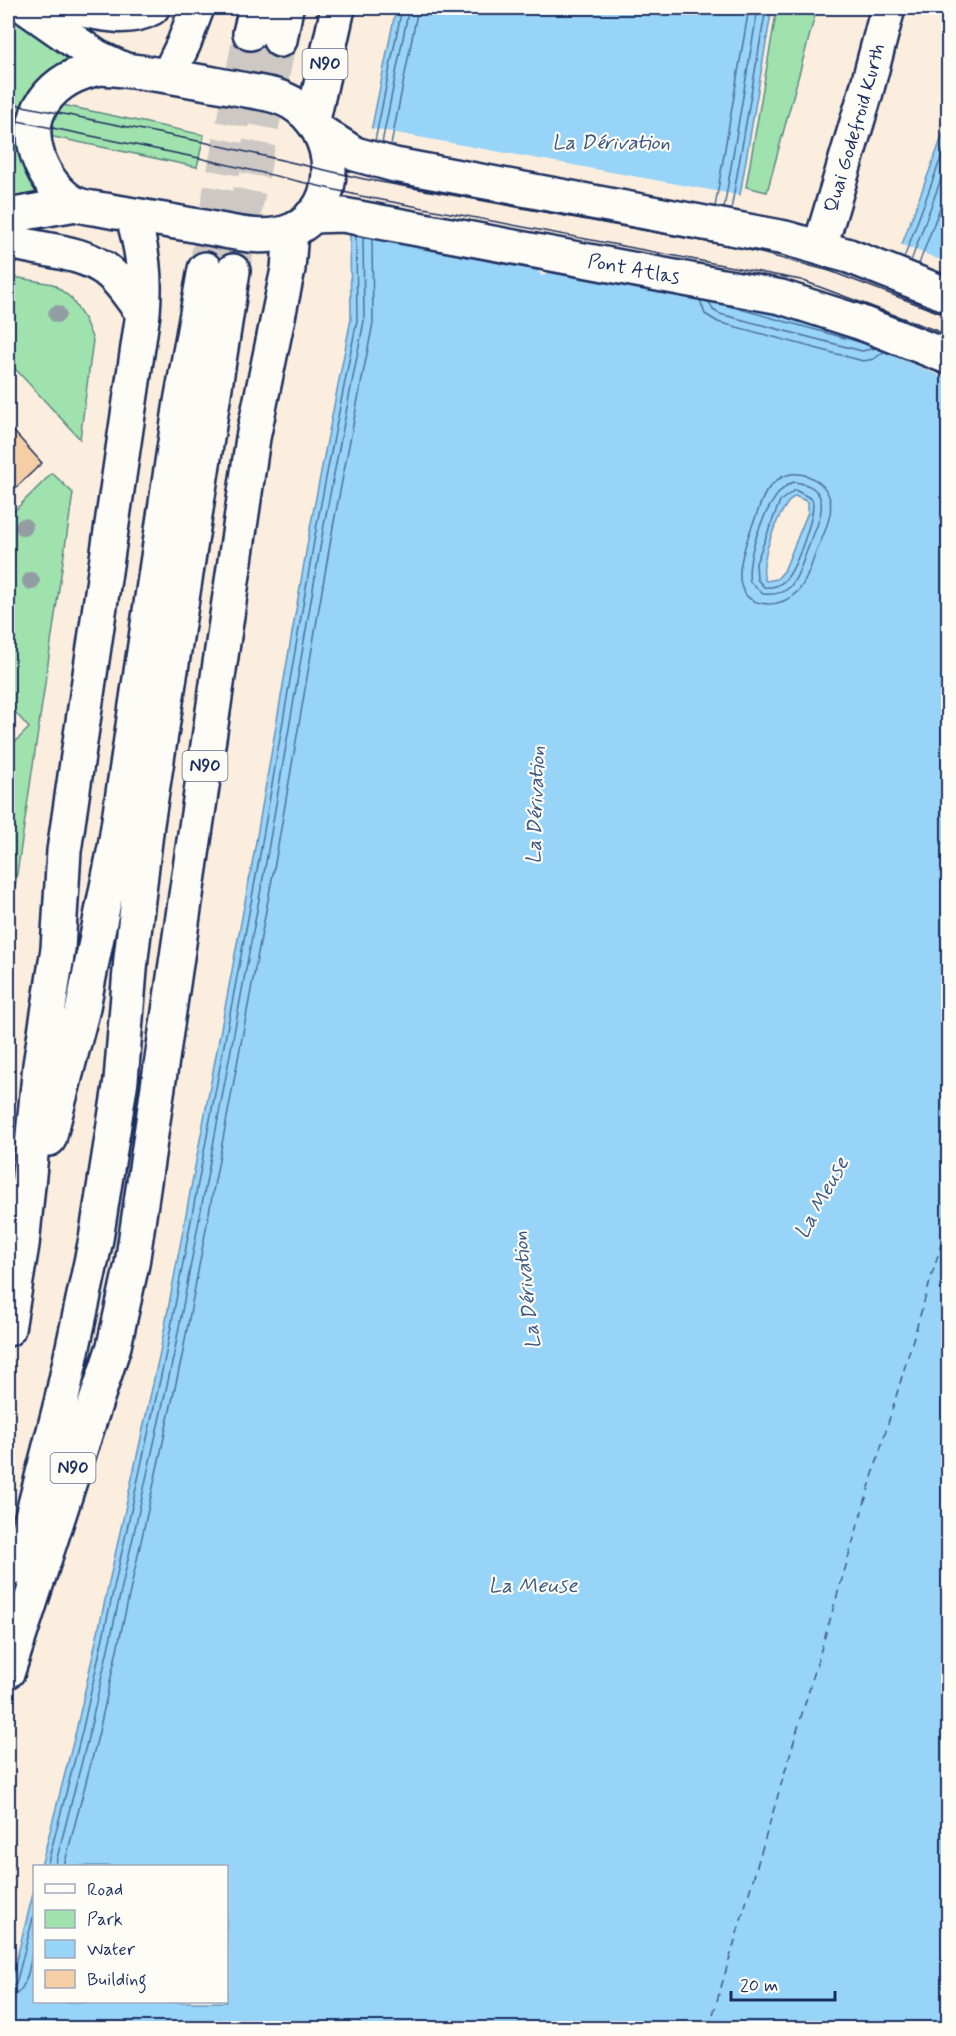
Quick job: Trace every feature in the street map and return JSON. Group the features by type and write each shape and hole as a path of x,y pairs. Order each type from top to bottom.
{"main road":[{"path":"27,8 97,57 125,70"},
{"path":"73,8 110,16 129,15 152,8"},
{"path":"168,76 188,35 197,8"},
{"name":"N90","path":"262,27 286,8"},
{"name":"N90","path":"317,126 338,8"},
{"name":"Quai Godefroid Kurth","path":"820,247 866,93 888,8"},
{"path":"76,204 48,179 39,162 34,133 39,109 64,81 80,72 101,68 125,70 277,96 292,103 317,126 355,154 395,165 749,230 820,247 948,295"},
{"path":"315,221 327,189 328,151 317,126"},
{"path":"8,216 76,204"},
{"name":"Pont Atlas","path":"76,204 252,235 268,235 315,221 739,287 801,302 860,322 948,357"},
{"name":"N90","path":"8,1329 22,1245 40,1065 58,949 64,851 143,313 146,277 142,246 132,215"},
{"name":"N90","path":"8,1671 114,1346 130,1274 253,438 288,269 315,221"},
{"path":"8,241 34,249 74,256 101,266 122,285 143,313"},
{"name":"N90","path":"8,1627 15,1585 76,1336 98,1228 121,1080 130,958 219,270 181,402 102,918 82,1012 22,1245"}],"green space":[{"path":"8,8 27,8 97,57 44,101 204,135 197,167 35,133 61,194 8,216"},
{"path":"777,8 817,8 767,192 746,187"},
{"path":"8,276 53,284 71,298 85,320 93,340 80,439 8,361"},
{"path":"52,473 73,493 8,935 8,749 29,728 8,704 8,517"}],"water":[{"name":"La Meuse","path":"396,8 772,8 722,300 867,338 948,121 948,2028 8,2028 8,1993 33,1894 33,2003 228,2003 228,1865 41,1865 76,1731 160,1352 253,859 311,523 351,319 350,235","holes":["795,496 808,502 808,512 784,571 777,579 766,581 764,563 771,536 789,501"]}],"pier":[{"path":"369,128 743,196 725,298 737,301 736,306 550,272 542,276 537,270 347,233"},
{"path":"900,244 948,263 948,379 853,339 856,332 865,335"}],"building":[{"path":"8,425 42,463 8,495"}],"ferry route":[{"path":"709,2028 948,1221"}],"tunnel":[{"path":"205,269 250,33"},
{"path":"233,271 280,40"}],"tram line":[{"path":"8,103 203,142 364,179 745,249 830,271 948,316"},
{"path":"8,119 199,158 361,196 801,280 948,335"}],"water label":[{"name":"La Dérivation","path":"611,143"},
{"name":"La Dérivation","path":"536,805"},
{"name":"La Dérivation","path":"527,1290"}]}
